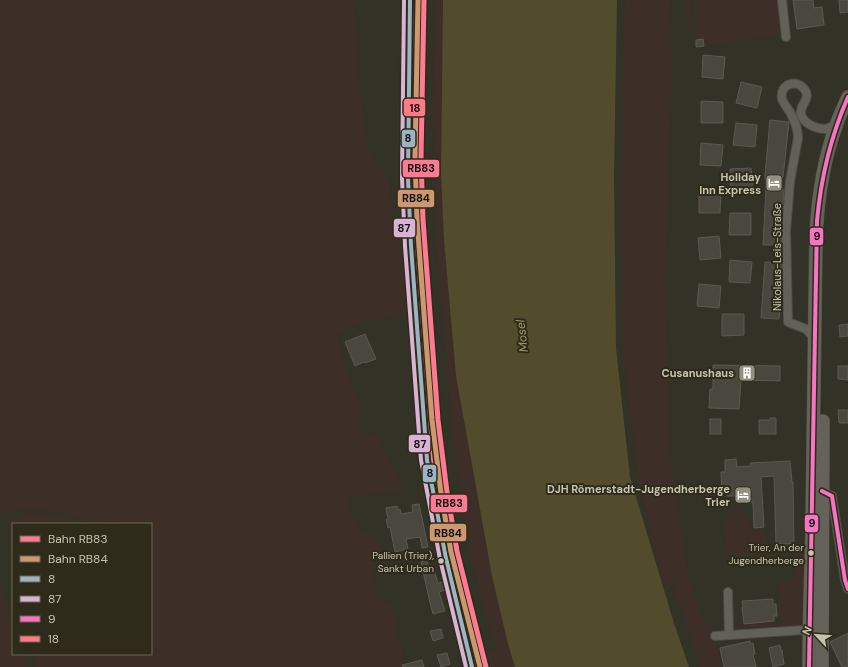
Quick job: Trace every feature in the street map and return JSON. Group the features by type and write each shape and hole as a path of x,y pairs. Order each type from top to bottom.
{"main road":[{"path":"410,0 408,120 410,239 427,460 429,477 446,558 472,667"},
{"path":"822,665 822,600 815,339 817,218 820,187 829,148 836,125 848,97"},
{"path":"810,667 809,631 818,491 823,364 823,243 827,195 835,154 848,116"},
{"path":"809,631 818,613 822,600"},
{"path":"809,631 818,644 822,665"}],"street":[{"path":"782,0 786,36"},
{"name":"Nikolaus-Leis-Straße","path":"815,339 806,329 788,322 786,231 790,181 798,132 793,118 783,100 783,89 794,83 805,89 807,93 806,100 801,112 802,116 809,124 814,127 826,129 836,125"},
{"path":"818,491 832,496 845,580 848,590"},
{"path":"728,592 729,635"},
{"path":"714,636 803,630 809,631"}],"shaded area":[{"path":"0,0 353,0 357,37 357,71 369,153 390,181 392,215 401,233 409,322 389,318 366,322 346,328 337,335 347,372 364,408 358,413 363,434 378,437 404,491 346,498 351,516 363,531 380,544 380,553 374,571 374,585 378,597 392,607 397,625 399,642 402,649 403,667 35,667 32,655 152,655 152,523 112,523 117,520 109,523 84,523 71,514 35,509 2,512 0,518"},
{"path":"435,0 443,0 441,173 444,240 456,376 492,576 515,667 491,667 488,655 502,648 496,647 493,643 472,562 462,511 449,396 437,253 433,117"},
{"path":"625,0 670,0 672,73 665,277 668,416 672,468 688,573 703,621 712,624 722,667 699,667 682,608 675,603 673,588 675,580 666,592 639,482 623,349 622,126"},
{"path":"685,0 690,0 691,37"},
{"path":"696,0 778,0 782,34 704,46 703,40 696,40"},
{"path":"734,509 740,509 745,512 751,531 765,530 767,554 728,562 724,523 728,514"},
{"path":"34,513 72,519 78,523 12,523 12,559 8,521"},
{"path":"798,546 804,546 803,615 801,621 797,625 781,628 778,584 793,581"},
{"path":"0,581 12,621 12,655 22,655 26,667 0,667"},
{"path":"776,621 777,626 734,629 732,624"}],"water":[{"name":"Mosel","path":"443,0 617,0 614,176 616,348 630,477 674,623 689,667 515,667 492,576 456,376 444,240 441,173"}],"building":[{"path":"793,0 813,0 814,8 822,7 824,25 797,29"},
{"path":"839,0 848,0 848,12 840,13"},
{"path":"703,39 704,46 696,47 696,40"},
{"path":"703,55 725,57 723,79 702,77"},
{"path":"741,82 762,87 757,108 736,103"},
{"path":"701,101 723,102 723,123 701,123"},
{"name":"Holiday Inn Express","path":"770,120 789,122 782,177 782,190 784,190 781,245 763,245 766,189 765,175"},
{"path":"736,123 757,125 755,147 733,145"},
{"path":"701,143 723,145 721,166 700,165"},
{"path":"751,168 753,189 731,191 730,169"},
{"path":"699,192 721,192 720,213 699,213"},
{"path":"730,213 751,213 751,235 729,235"},
{"path":"719,236 721,258 700,260 698,238"},
{"path":"730,260 752,262 750,283 729,282"},
{"path":"765,262 781,263 782,287 779,319 761,318"},
{"path":"699,284 721,286 719,308 697,306"},
{"path":"722,314 744,314 744,335 722,336"},
{"path":"848,324 848,336 840,337 839,325"},
{"path":"365,334 376,359 355,366 345,342"},
{"path":"713,365 780,366 780,381 741,380 739,409 709,408 710,389 713,389"},
{"path":"838,366 848,366 848,380 838,379"},
{"path":"838,410 848,410 848,423 839,423"},
{"path":"770,418 776,418 776,434 759,434 759,420 770,420"},
{"path":"710,419 721,419 721,434 710,434"},
{"path":"736,459 737,467 751,466 750,463 790,461 793,482 794,544 776,544 774,476 761,477 764,527 754,528 753,503 739,496 727,496 727,493 722,494 721,472 725,472 725,460"},
{"path":"419,504 428,547 422,548 420,537 406,539 408,549 395,552 390,527 388,528 386,520 388,519 386,508 397,506 398,510 400,509 401,514 413,512 412,505"},
{"path":"427,560 429,568 433,567 438,583 443,582 445,590 439,592 445,611 433,614 421,562"},
{"path":"773,599 773,604 776,604 777,616 774,616 774,621 744,624 742,601"},
{"path":"441,629 443,638 433,641 430,631"},
{"path":"848,633 848,667 842,667 830,642"},
{"path":"750,641 751,644 753,643 755,654 753,654 756,667 724,667 720,648"},
{"path":"780,645 784,664 773,667 769,648"},
{"path":"447,653 450,664 441,667 437,655"},
{"path":"422,660 424,667 403,667 402,665"}],"rail line":[{"name":"RB84","path":"418,0 415,158 417,220 432,420 441,493 451,552 480,667"},
{"name":"RB83","path":"424,0 421,158 423,220 438,420 447,492 457,551 486,667"}],"transit line":[{"name":"87","path":"404,0 402,178 405,246 421,460 440,559 466,667"},
{"name":"8","path":"410,0 408,178 411,246 427,460 446,558 472,667"},
{"name":"18","path":"416,0 414,178 417,246 433,459 452,557 478,666"},
{"name":"9","path":"809,667 817,221 827,158 836,127 848,97"},
{"name":"9","path":"822,491 832,496 845,580 848,589"}],"place":[{"name":"Holiday Inn Express","path":"774,183"},
{"name":"Cusanushaus","path":"747,373"},
{"name":"DJH Römerstadt-Jugendherberge Trier","path":"743,495"},
{"name":"Trier, An der Jugendherberge","path":"811,553"},
{"name":"Pallien (Trier), Sankt Urban","path":"441,561"}]}
